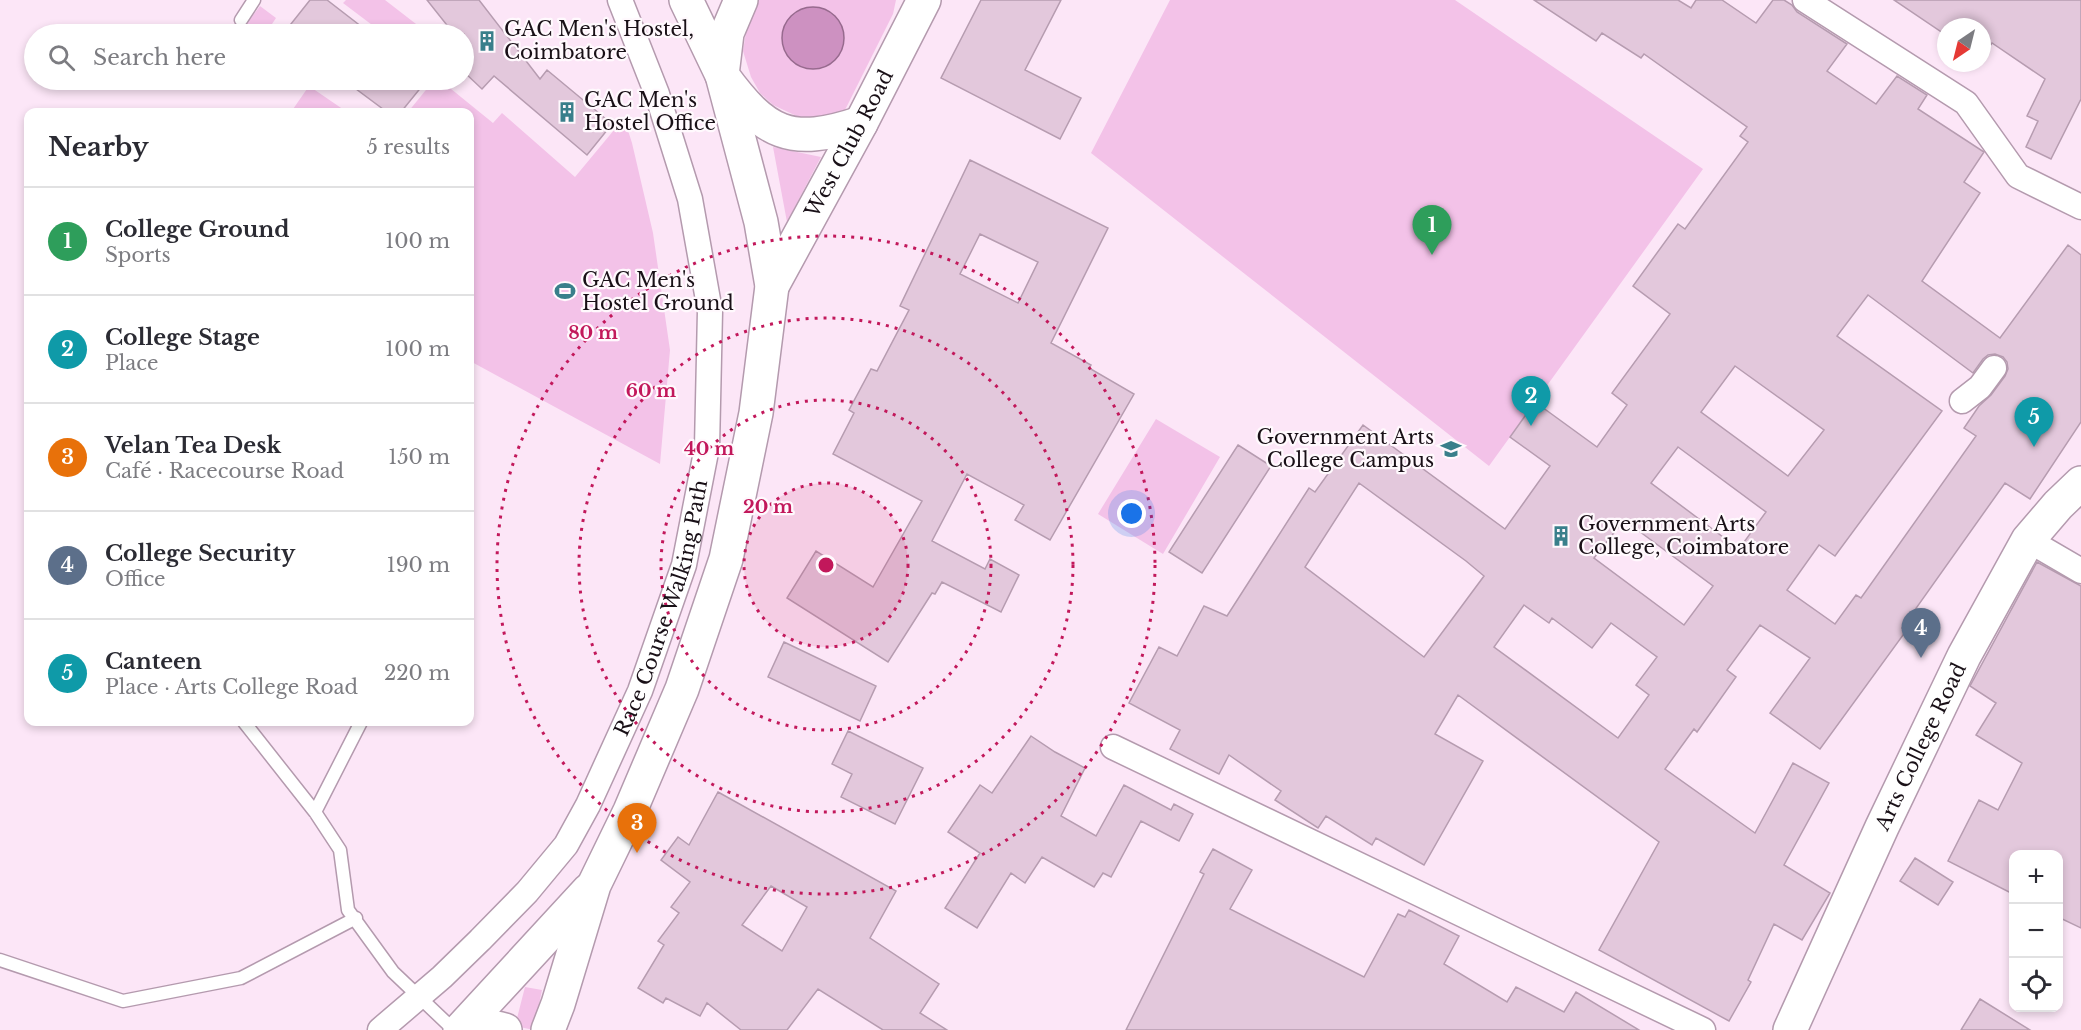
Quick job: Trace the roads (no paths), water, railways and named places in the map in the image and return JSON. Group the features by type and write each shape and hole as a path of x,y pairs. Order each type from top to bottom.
{"street":[{"name":"Race Course Walking Path","path":"380,1030 442,977 527,892 566,845 588,805 640,691 686,554 707,447 710,310 690,199 657,94 620,0"},
{"path":"686,0 722,75 738,97 760,119 785,133 804,136 838,131 861,123"},
{"path":"548,1030 594,885 630,811 682,689 726,559 756,413 772,286 761,222 722,75 727,33 741,0"},
{"name":"West Club Road","path":"772,286 861,123 924,0"},
{"path":"1805,0 1966,103 2018,176 2081,207"},
{"path":"1962,400 1980,387 1994,368"},
{"name":"Arts College Road","path":"1790,1030 1882,827 1964,656 2028,540 2058,505 2081,483"},
{"path":"2028,540 2081,571"},
{"path":"1113,747 1703,1030"},
{"path":"460,1030 594,885"},
{"path":"465,1030 475,1026 505,1030"}],"lane":[{"path":"241,21 254,0"},
{"path":"247,726 315,812 340,850 348,910 393,972 454,1030"},
{"path":"315,812 359,726"},
{"path":"0,960 123,1001 241,978 356,918"}],"place":[{"name":"GAC Men's Hostel, Coimbatore","path":"487,41"},
{"name":"GAC Men's Hostel Office","path":"567,112"},
{"name":"College Ground","path":"1432,255"},
{"name":"GAC Men's Hostel Ground","path":"565,291"},
{"name":"College Stage","path":"1531,426"},
{"name":"Canteen","path":"2034,447"},
{"name":"Government Arts College Campus","path":"1451,449"},
{"name":"Government Arts College, Coimbatore","path":"1561,536"},
{"name":"College Security","path":"1921,658"},
{"name":"Velan Tea Desk","path":"637,853"}]}
